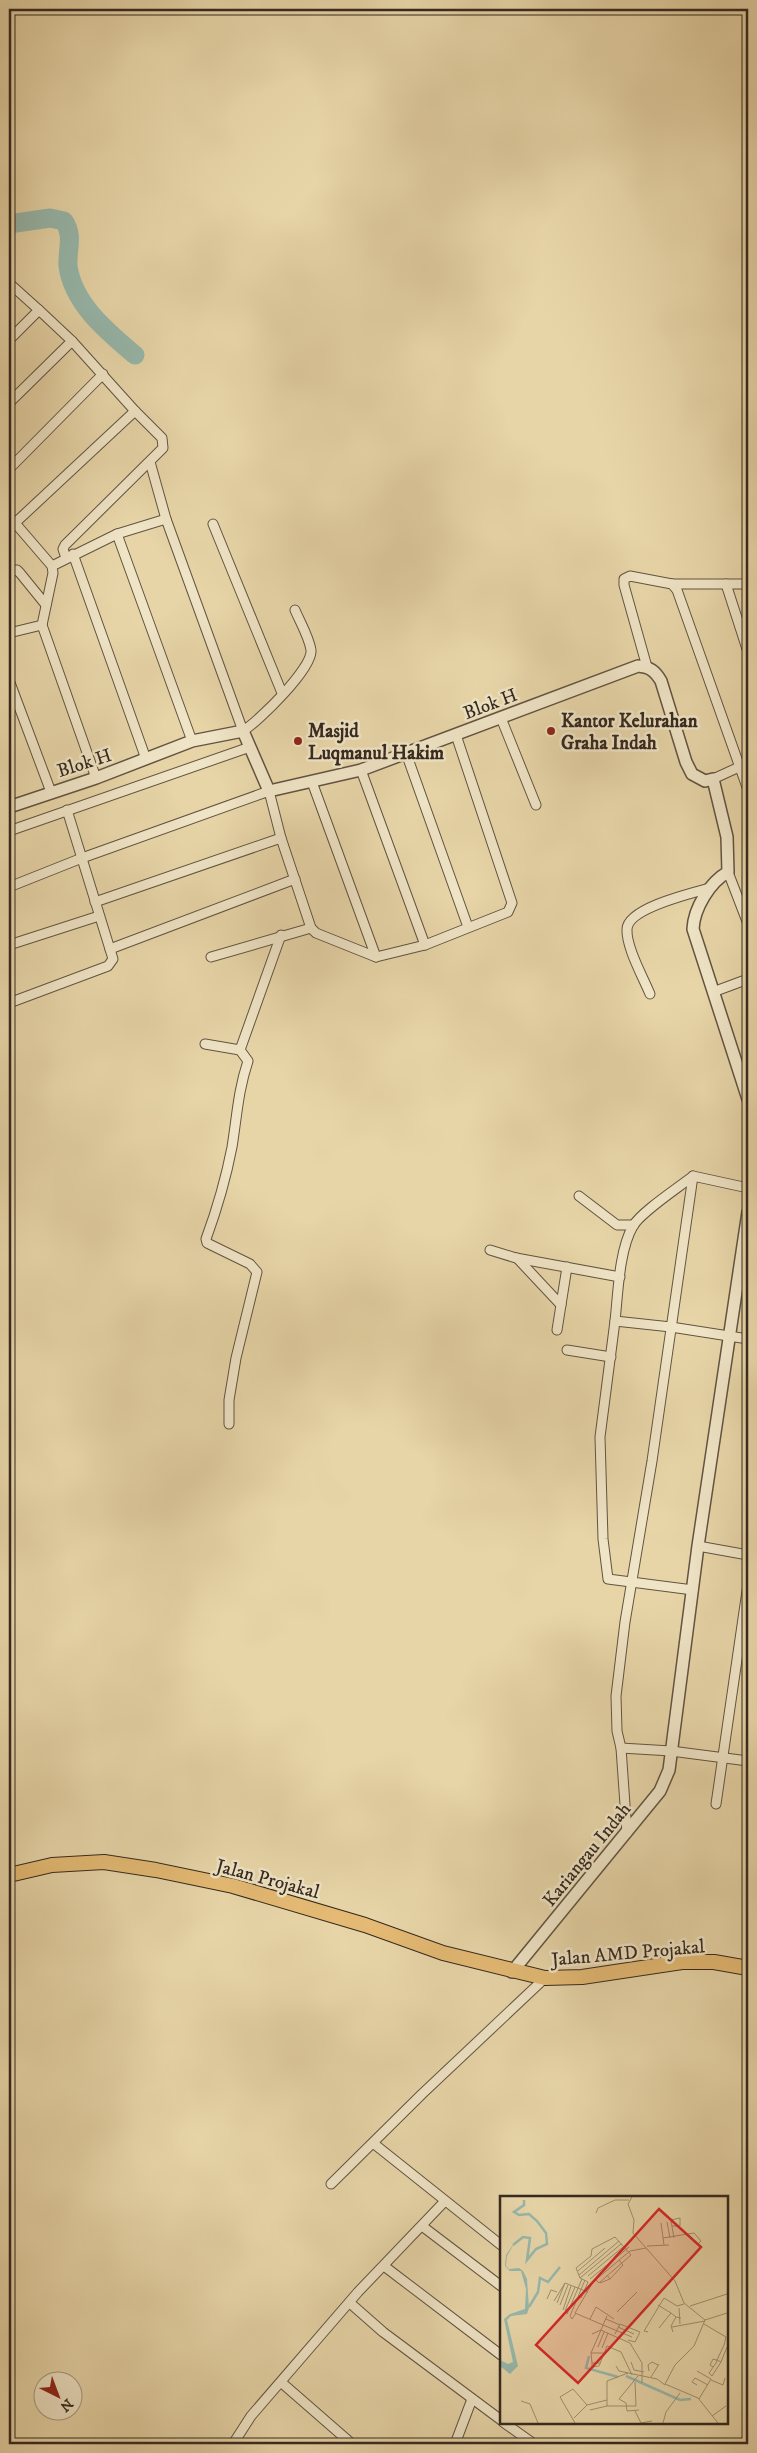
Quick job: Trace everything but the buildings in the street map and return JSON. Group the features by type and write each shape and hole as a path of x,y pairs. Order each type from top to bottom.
{"main road":[{"name":"Jalan Projakal","path":"9,1875 52,1865 104,1862 156,1870 233,1886 365,1925 443,1953 512,1972"},
{"name":"Jalan AMD Projakal","path":"512,1972 545,1978 592,1976 682,1962 714,1962 748,1968"}],"street":[{"path":"9,283 72,341 164,442 163,448 150,462 63,549 69,556 146,759"},
{"path":"9,340 39,310"},
{"path":"9,403 72,341"},
{"path":"9,469 103,374"},
{"path":"96,778 42,625 52,580 52,566 12,519 135,411"},
{"path":"150,462 166,519 243,731 269,791 281,838 311,928 325,938 376,957 425,945 508,912 512,903 456,735"},
{"path":"52,566 117,534 166,519"},
{"path":"213,524 282,693"},
{"path":"117,534 192,742"},
{"path":"9,571 17,570 46,605"},
{"path":"744,765 714,779 705,781 692,774 686,762 661,681 656,672 647,667 624,585 624,579 630,576 638,576 672,584 748,584"},
{"path":"672,584 677,590 744,765 748,790"},
{"path":"726,584 748,652"},
{"path":"243,731 257,722 304,671 311,650 295,610"},
{"path":"9,633 42,625"},
{"name":"Blok H","path":"269,791 360,770 638,666 647,667"},
{"path":"9,680 51,792"},
{"path":"501,718 536,805"},
{"name":"Blok H","path":"9,807 96,778 192,742 243,731"},
{"path":"9,831 250,747"},
{"path":"406,754 468,927"},
{"path":"360,770 425,945"},
{"path":"714,779 727,837 728,872 748,924"},
{"path":"312,782 376,957"},
{"path":"9,887 82,858 269,791"},
{"path":"9,1003 108,966 113,959 67,810"},
{"path":"95,902 281,838"},
{"path":"728,872 710,888 694,919 693,929 748,1099"},
{"path":"110,949 295,879"},
{"path":"650,994 628,940 627,927 634,916 663,902 710,888"},
{"path":"9,945 99,916"},
{"path":"211,957 281,935 311,928"},
{"path":"240,1050 281,935"},
{"path":"713,992 748,979"},
{"path":"205,1044 240,1050 248,1060 239,1088 232,1146 220,1196 206,1239 207,1243 250,1264 257,1272 236,1358 229,1400 229,1424"},
{"path":"693,1176 748,1188"},
{"path":"692,1590 608,1579 603,1539 600,1436 620,1278 627,1245 634,1225 693,1176"},
{"path":"627,1833 621,1748 617,1731 616,1696 625,1622 633,1582 693,1176"},
{"path":"579,1196 617,1225 634,1225"},
{"name":"Kariangau Indah","path":"512,1972 660,1791 669,1770 698,1546 748,1212"},
{"path":"490,1250 516,1258 620,1278"},
{"path":"516,1258 561,1305"},
{"path":"557,1330 567,1267"},
{"path":"615,1322 671,1327 748,1339"},
{"path":"567,1350 611,1357"},
{"path":"698,1546 748,1554"},
{"path":"716,1804 748,1584"},
{"path":"621,1748 671,1750 748,1761"},
{"path":"331,2184 545,1978"},
{"path":"373,2143 500,2244"},
{"path":"233,2444 251,2416 282,2383 350,2303 445,2201"},
{"path":"422,2226 500,2285"},
{"path":"384,2266 500,2354"},
{"path":"350,2303 384,2332 500,2420"},
{"path":"282,2383 352,2444"},
{"path":"456,2444 472,2400"},
{"path":"505,2423 534,2444"}],"waterway":[{"path":"9,224 50,218 64,221 69,232 68,266 71,280 77,293 84,305 103,327 135,355"}],"place":[{"name":"Kantor Kelurahan Graha Indah","path":"551,731"},
{"name":"Masjid Luqmanul Hakim","path":"298,741"}]}
